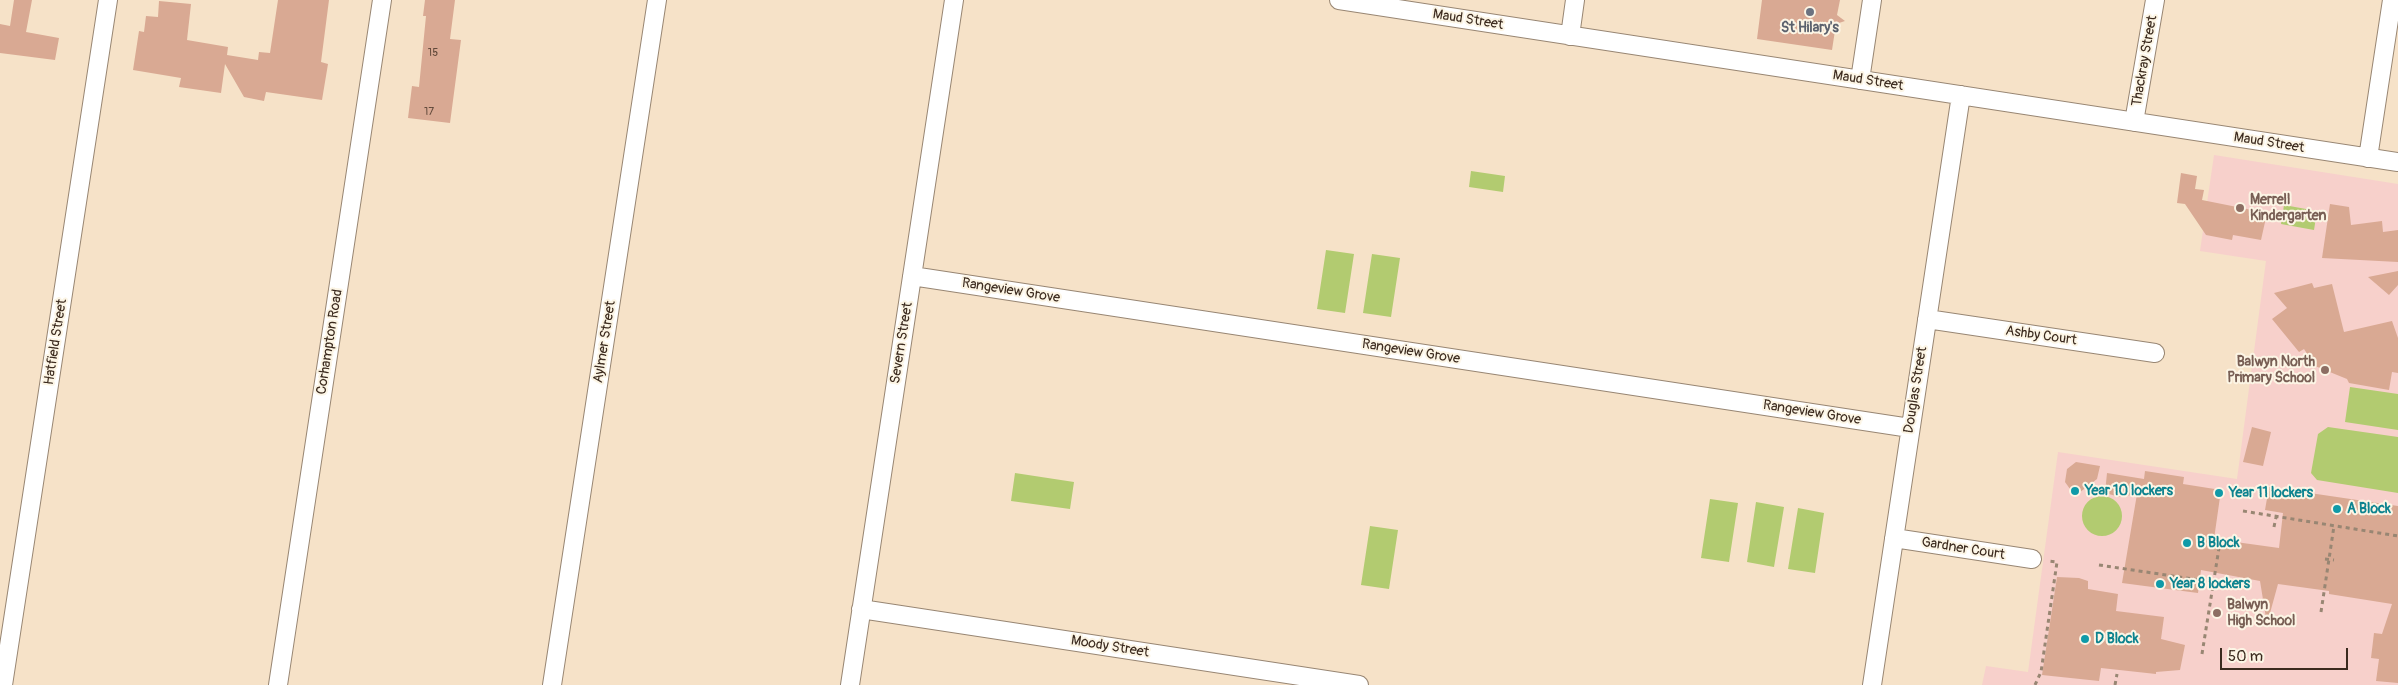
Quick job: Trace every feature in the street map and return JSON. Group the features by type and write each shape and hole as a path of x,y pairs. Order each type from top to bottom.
{"street":[{"name":"Hatfield Street","path":"3,685 108,0"},
{"name":"Corhampton Road","path":"278,685 382,0"},
{"name":"Aylmer Street","path":"552,685 657,0"},
{"name":"Severn Street","path":"850,685 954,0"},
{"name":"Maud Street","path":"1339,0 2398,162"},
{"path":"1570,36 1575,0"},
{"path":"1860,80 1872,0"},
{"name":"Thackray Street","path":"2134,122 2155,0"},
{"path":"2368,158 2392,0"},
{"name":"Douglas Street","path":"1872,685 1961,95"},
{"name":"Rangeview Grove","path":"912,276 1910,428"},
{"name":"Ashby Court","path":"1927,319 2155,353"},
{"name":"Gardner Court","path":"1894,538 2032,559"},
{"name":"Moody Street","path":"861,609 1359,685"}],"path":[{"path":"2243,511 2398,536"},
{"path":"2274,527 2276,517"},
{"path":"2321,612 2327,559 2334,526"},
{"path":"2202,654 2219,548"},
{"path":"2032,559 2057,562 2041,672 2035,685"},
{"path":"2327,559 2334,560"},
{"path":"2099,565 2213,582"},
{"path":"2115,685 2117,674"}],"shaded area":[{"path":"2214,155 2398,184 2398,685 1982,685 1986,666 2028,672 2058,452 2237,479 2266,261 2200,251"}],"green space":[{"path":"1471,171 1505,176 1503,192 1469,187"},
{"path":"2284,205 2317,211 2314,230 2281,224"},
{"path":"1326,250 1354,254 1345,313 1317,309"},
{"path":"1372,254 1400,258 1391,317 1363,313"},
{"path":"2350,387 2398,394 2398,430 2345,422"},
{"path":"2328,427 2398,437 2398,493 2317,480 2311,473 2318,434"},
{"path":"1015,473 1074,482 1070,509 1011,501"},
{"path":"2102,496 2116,502 2122,516 2116,530 2102,536 2088,530 2082,516 2088,502"},
{"path":"1710,499 1738,503 1729,562 1701,558"},
{"path":"1756,502 1784,507 1774,567 1747,562"},
{"path":"1798,508 1824,513 1815,573 1788,569"},
{"path":"1370,526 1398,530 1389,589 1361,585"}],"building":[{"path":"14,0 32,0 26,32 59,38 55,60 0,53 0,24 10,26"},
{"path":"278,0 329,0 321,62 328,64 322,100 266,92 264,101 244,97 225,64 221,93 179,87 181,78 133,70 139,31 144,32 146,16 158,17 159,1 191,4 187,40 228,47 227,55 258,60 259,52 270,53"},
{"path":"425,0 455,0 450,39 461,40 450,123 408,118 412,86 419,87 426,16 423,16"},
{"path":"1762,0 1840,0 1837,15 1845,21 1836,24 1832,50 1757,39"},
{"path":"2181,173 2197,176 2195,189 2204,190 2202,200 2267,213 2261,240 2233,235 2232,240 2206,235 2185,204 2177,203"},
{"path":"2330,204 2349,207 2351,225 2382,221 2383,232 2398,230 2398,262 2322,258"},
{"path":"2398,271 2398,285 2389,295 2368,277"},
{"path":"2312,283 2314,288 2332,284 2344,332 2392,321 2398,338 2398,373 2392,372 2389,390 2349,383 2347,379 2315,366 2304,349 2299,352 2272,319 2287,308 2274,293"},
{"path":"2252,427 2271,432 2263,466 2243,462"},
{"path":"2076,462 2100,466 2097,479 2075,496 2065,482 2067,469"},
{"path":"2145,471 2184,477 2183,484 2221,490 2214,539 2279,548 2283,513 2265,510 2269,487 2398,506 2398,683 2376,681 2379,659 2371,658 2374,633 2382,634 2392,604 2329,594 2329,591 2278,584 2267,624 2260,581 2201,570 2198,593 2122,583 2137,494 2120,497 2105,493 2107,473 2144,479"},
{"name":"D Block","path":"2057,577 2079,578 2088,581 2088,589 2118,594 2116,611 2164,617 2161,639 2185,645 2180,670 2156,672 2156,674 2101,668 2099,681 2042,675"}],"place":[{"name":"St Hilary's","path":"1810,12"},
{"name":"Merrell Kindergarten","path":"2240,208"},
{"name":"Balwyn North Primary School","path":"2325,370"},
{"name":"Year 10 lockers","path":"2075,491"},
{"name":"Year 11 lockers","path":"2219,493"},
{"name":"A Block","path":"2337,509"},
{"name":"B Block","path":"2187,543"},
{"name":"Year 8 lockers","path":"2160,584"},
{"name":"Balwyn High School","path":"2217,613"},
{"name":"D Block","path":"2085,639"}]}
